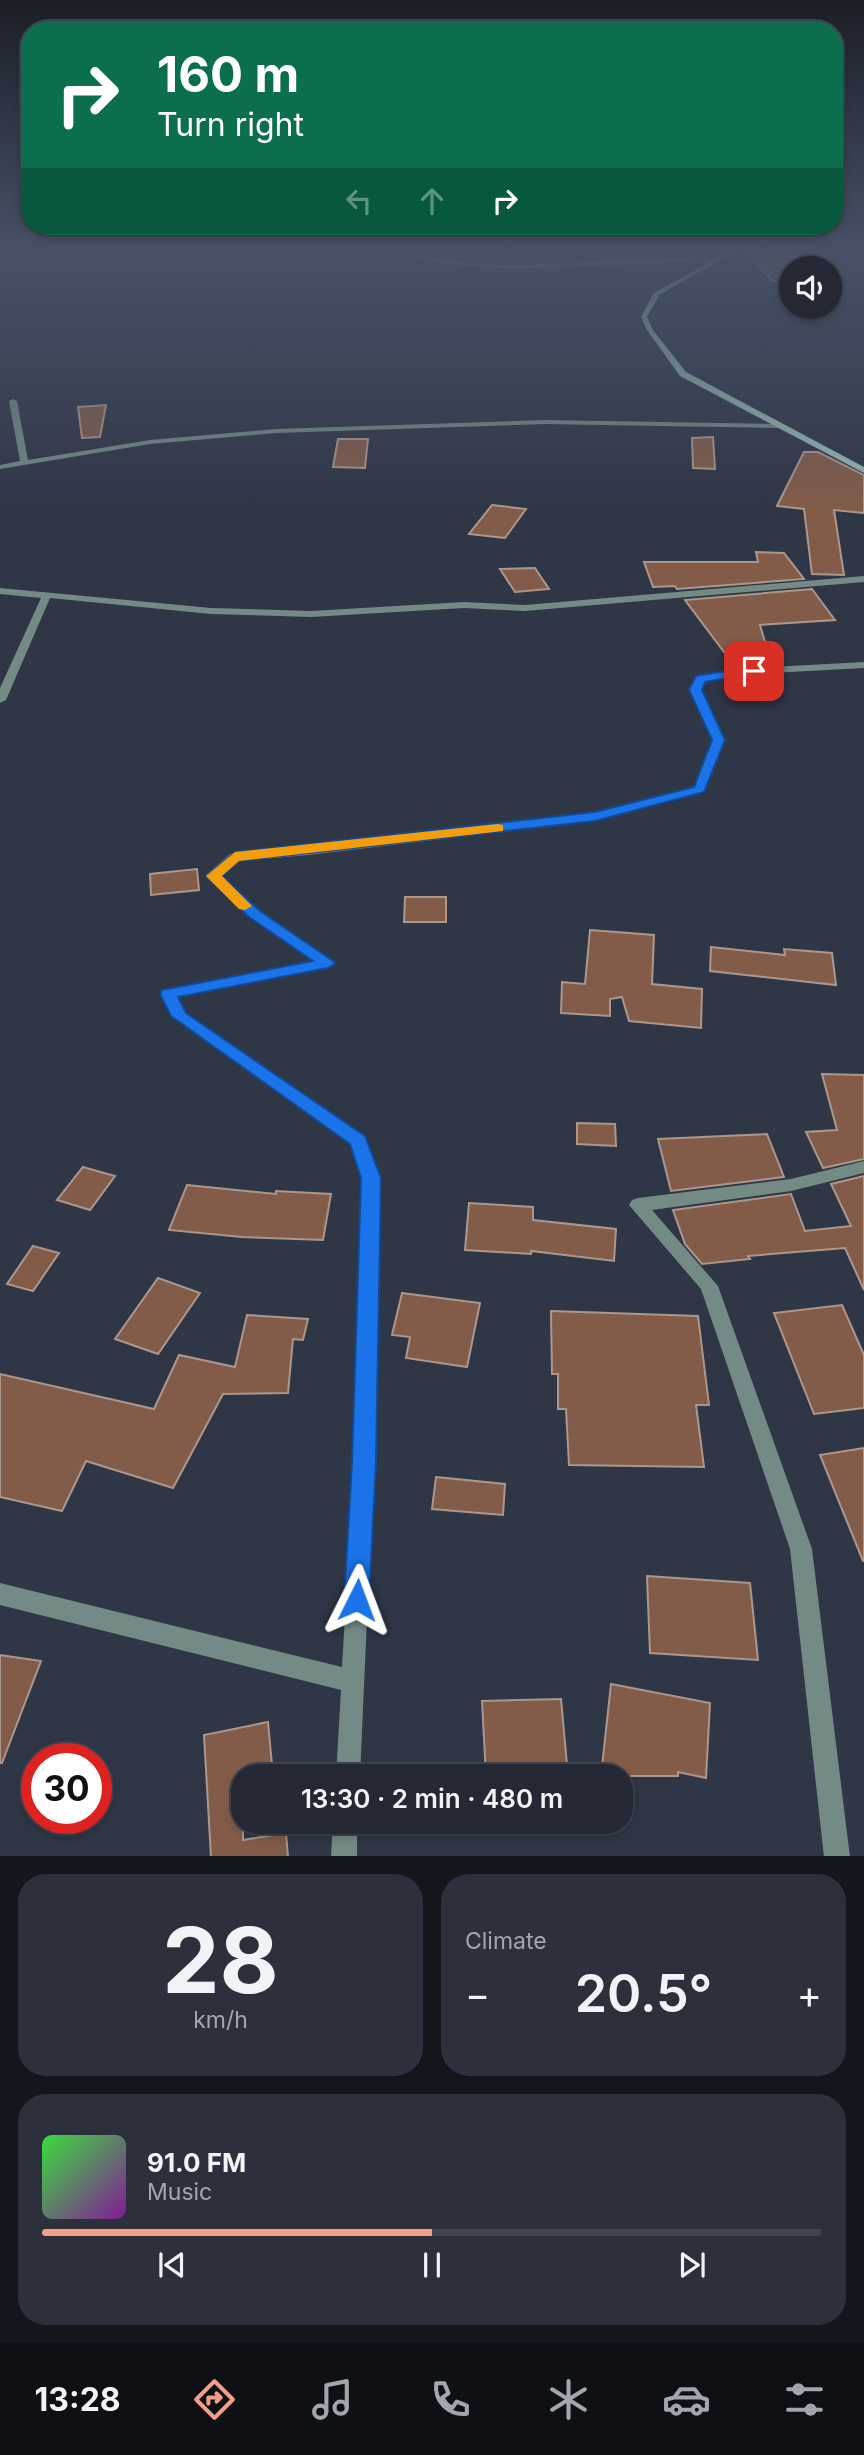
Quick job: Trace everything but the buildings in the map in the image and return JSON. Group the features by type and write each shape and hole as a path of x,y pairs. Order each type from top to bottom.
{"street":[{"path":"656,338 683,374 864,470"},
{"path":"13,401 24,462"},
{"path":"0,467 150,442 276,431 544,422 781,426"},
{"path":"0,591 171,607 310,614 487,603 525,608 864,579"},
{"path":"0,700 47,595"},
{"path":"349,1764 364,1463 371,1178 359,1141 179,1016 168,994 328,963 254,914 213,876 235,857 595,817 699,789 719,740 696,690 700,679 732,672 864,665"},
{"path":"837,1856 801,1549 709,1286 638,1205 791,1185 864,1167"},
{"path":"0,1594 352,1681"},
{"path":"344,1856 345,1834"}],"slow traffic":[{"path":"245,906 213,876 235,857 498,828"}],"route":[{"path":"357,1600 364,1463 371,1178 359,1141 179,1016 168,994 328,963 254,914 213,876 235,857 595,817 699,789 719,740 696,690 700,679 732,672 754,671"}]}
